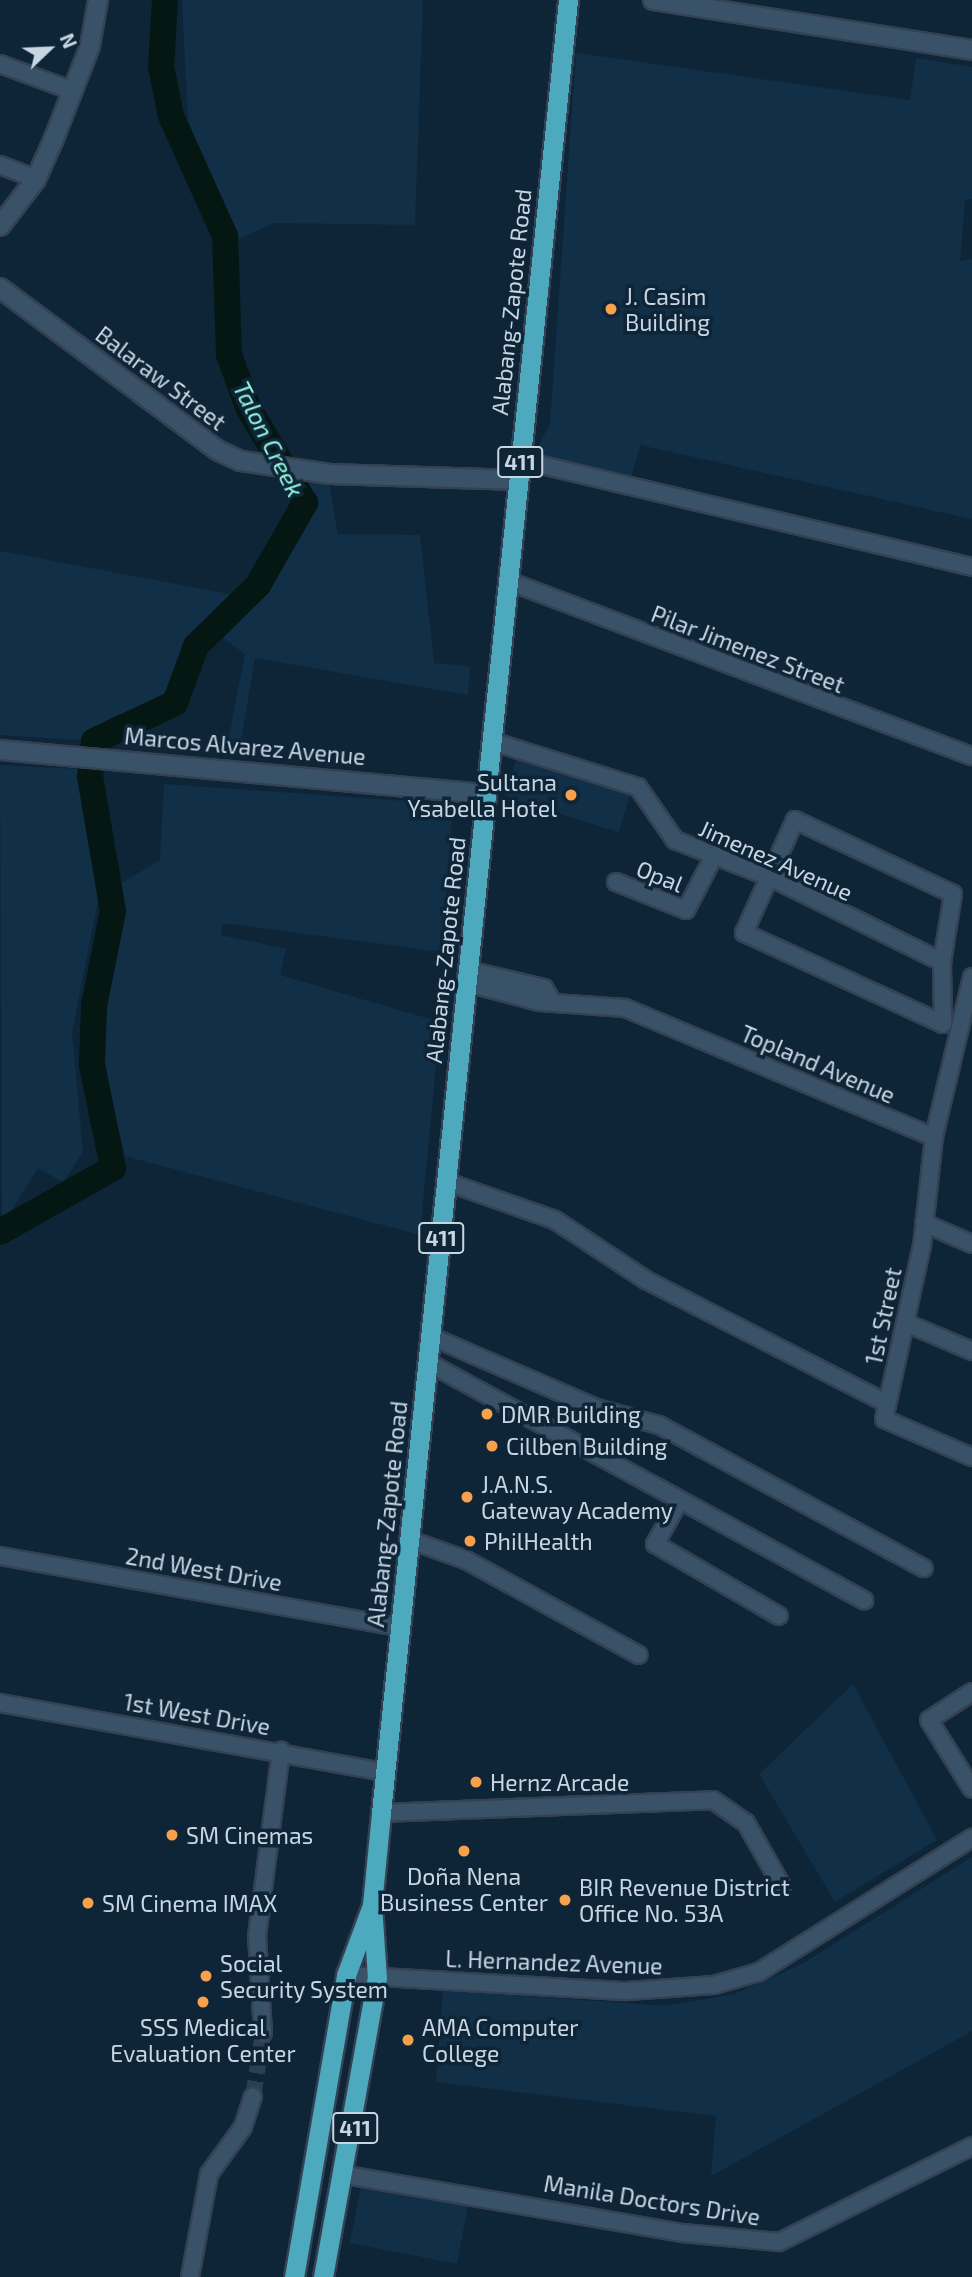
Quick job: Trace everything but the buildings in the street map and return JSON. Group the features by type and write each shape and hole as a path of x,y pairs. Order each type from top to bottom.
{"highway":[{"name":"Alabang-Zapote Road","path":"323,2277 346,2175 377,1978 372,1905 568,0"},
{"name":"Alabang-Zapote Road","path":"294,2277 346,1975 372,1905"}],"street":[{"path":"653,0 972,50"},
{"path":"0,226 36,179 73,91 94,2"},
{"path":"0,64 73,91"},
{"path":"0,165 36,179"},
{"name":"Balaraw Street","path":"0,288 217,450 269,468 518,480"},
{"path":"520,460 972,567"},
{"name":"Pilar Jimenez Street","path":"508,581 972,756"},
{"name":"Jimenez Avenue","path":"491,741 638,787 675,840 772,878 942,962"},
{"name":"Marcos Alvarez Avenue","path":"0,750 486,794"},
{"path":"795,820 953,894 942,962 943,1024 744,933 772,878 795,820"},
{"name":"Opal","path":"616,882 686,910 715,854"},
{"name":"Topland Avenue","path":"468,977 496,984 544,988 550,998 625,1008 934,1137"},
{"path":"972,977 934,1137 924,1223 972,1244"},
{"path":"447,1182 555,1220 646,1280 972,1457"},
{"name":"1st Street","path":"885,1411 906,1322 924,1223"},
{"path":"906,1322 972,1351"},
{"path":"430,1336 596,1408 659,1425 924,1568"},
{"path":"427,1362 678,1503 864,1600"},
{"path":"678,1503 655,1544 779,1616"},
{"path":"410,1540 466,1560 639,1655"},
{"name":"2nd West Drive","path":"0,1556 400,1627"},
{"path":"972,1692 929,1720 972,1789"},
{"name":"1st West Drive","path":"0,1703 385,1772"},
{"path":"263,2033 257,1936 281,1752"},
{"path":"381,1813 713,1800 746,1823 782,1885"},
{"name":"L. Hernandez Avenue","path":"346,1975 627,1991 714,1985 759,1972 972,1838"},
{"path":"190,2277 209,2174 243,2127 253,2097"},
{"name":"Manila Doctors Drive","path":"346,2175 683,2233 779,2242 972,2146"}],"shaded area":[{"path":"182,0 423,0 415,225 274,223 237,240 190,160"},
{"path":"576,53 910,100 916,58 972,67 972,199 965,200 960,261 972,259 972,519 640,445 631,478 534,454 550,424"},
{"path":"299,480 329,482 338,534 420,535 434,663 470,667 468,695 255,658 239,752 226,752 245,654 214,631 264,595 302,502"},
{"path":"0,551 234,595 186,639 163,701 111,718 77,740 0,735"},
{"name":"Sultana Ysabella Hotel","path":"517,757 631,792 619,832 505,797"},
{"path":"0,765 80,769 98,901 72,1032 83,1152 63,1182 38,1168 2,1225"},
{"path":"164,784 433,803 452,818 442,952 223,923 221,935 286,949 280,975 440,1022 420,1235 125,1156 106,1076 101,1011 123,910 115,887 160,860"},
{"path":"853,1684 937,1840 835,1902 759,1774"},
{"path":"972,1857 972,2031 711,2176 716,2116 436,2082 443,1990 666,2006 734,1994 802,1964"},
{"path":"361,2185 468,2206 457,2264 350,2243"}],"waterway":[{"name":"Talon Creek","path":"0,1232 113,1168 92,1065 94,1006 113,911 90,776 94,741 175,703 196,646 258,585 305,503 249,409 229,355 225,236 171,116 161,66 165,0"}],"tunnel":[{"path":"253,2097 263,2033"}],"place":[{"name":"J. Casim Building","path":"611,309"},
{"name":"Sultana Ysabella Hotel","path":"571,795"},
{"name":"DMR Building","path":"487,1414"},
{"name":"Cillben Building","path":"492,1446"},
{"name":"J.A.N.S. Gateway Academy","path":"467,1497"},
{"name":"PhilHealth","path":"470,1541"},
{"name":"Hernz Arcade","path":"476,1782"},
{"name":"SM Cinemas","path":"172,1835"},
{"name":"Doña Nena Business Center","path":"464,1851"},
{"name":"BIR Revenue District Office No. 53A","path":"565,1900"},
{"name":"SM Cinema IMAX","path":"88,1903"},
{"name":"Social Security System","path":"206,1976"},
{"name":"SSS Medical Evaluation Center","path":"203,2002"},
{"name":"AMA Computer College","path":"408,2040"}]}
